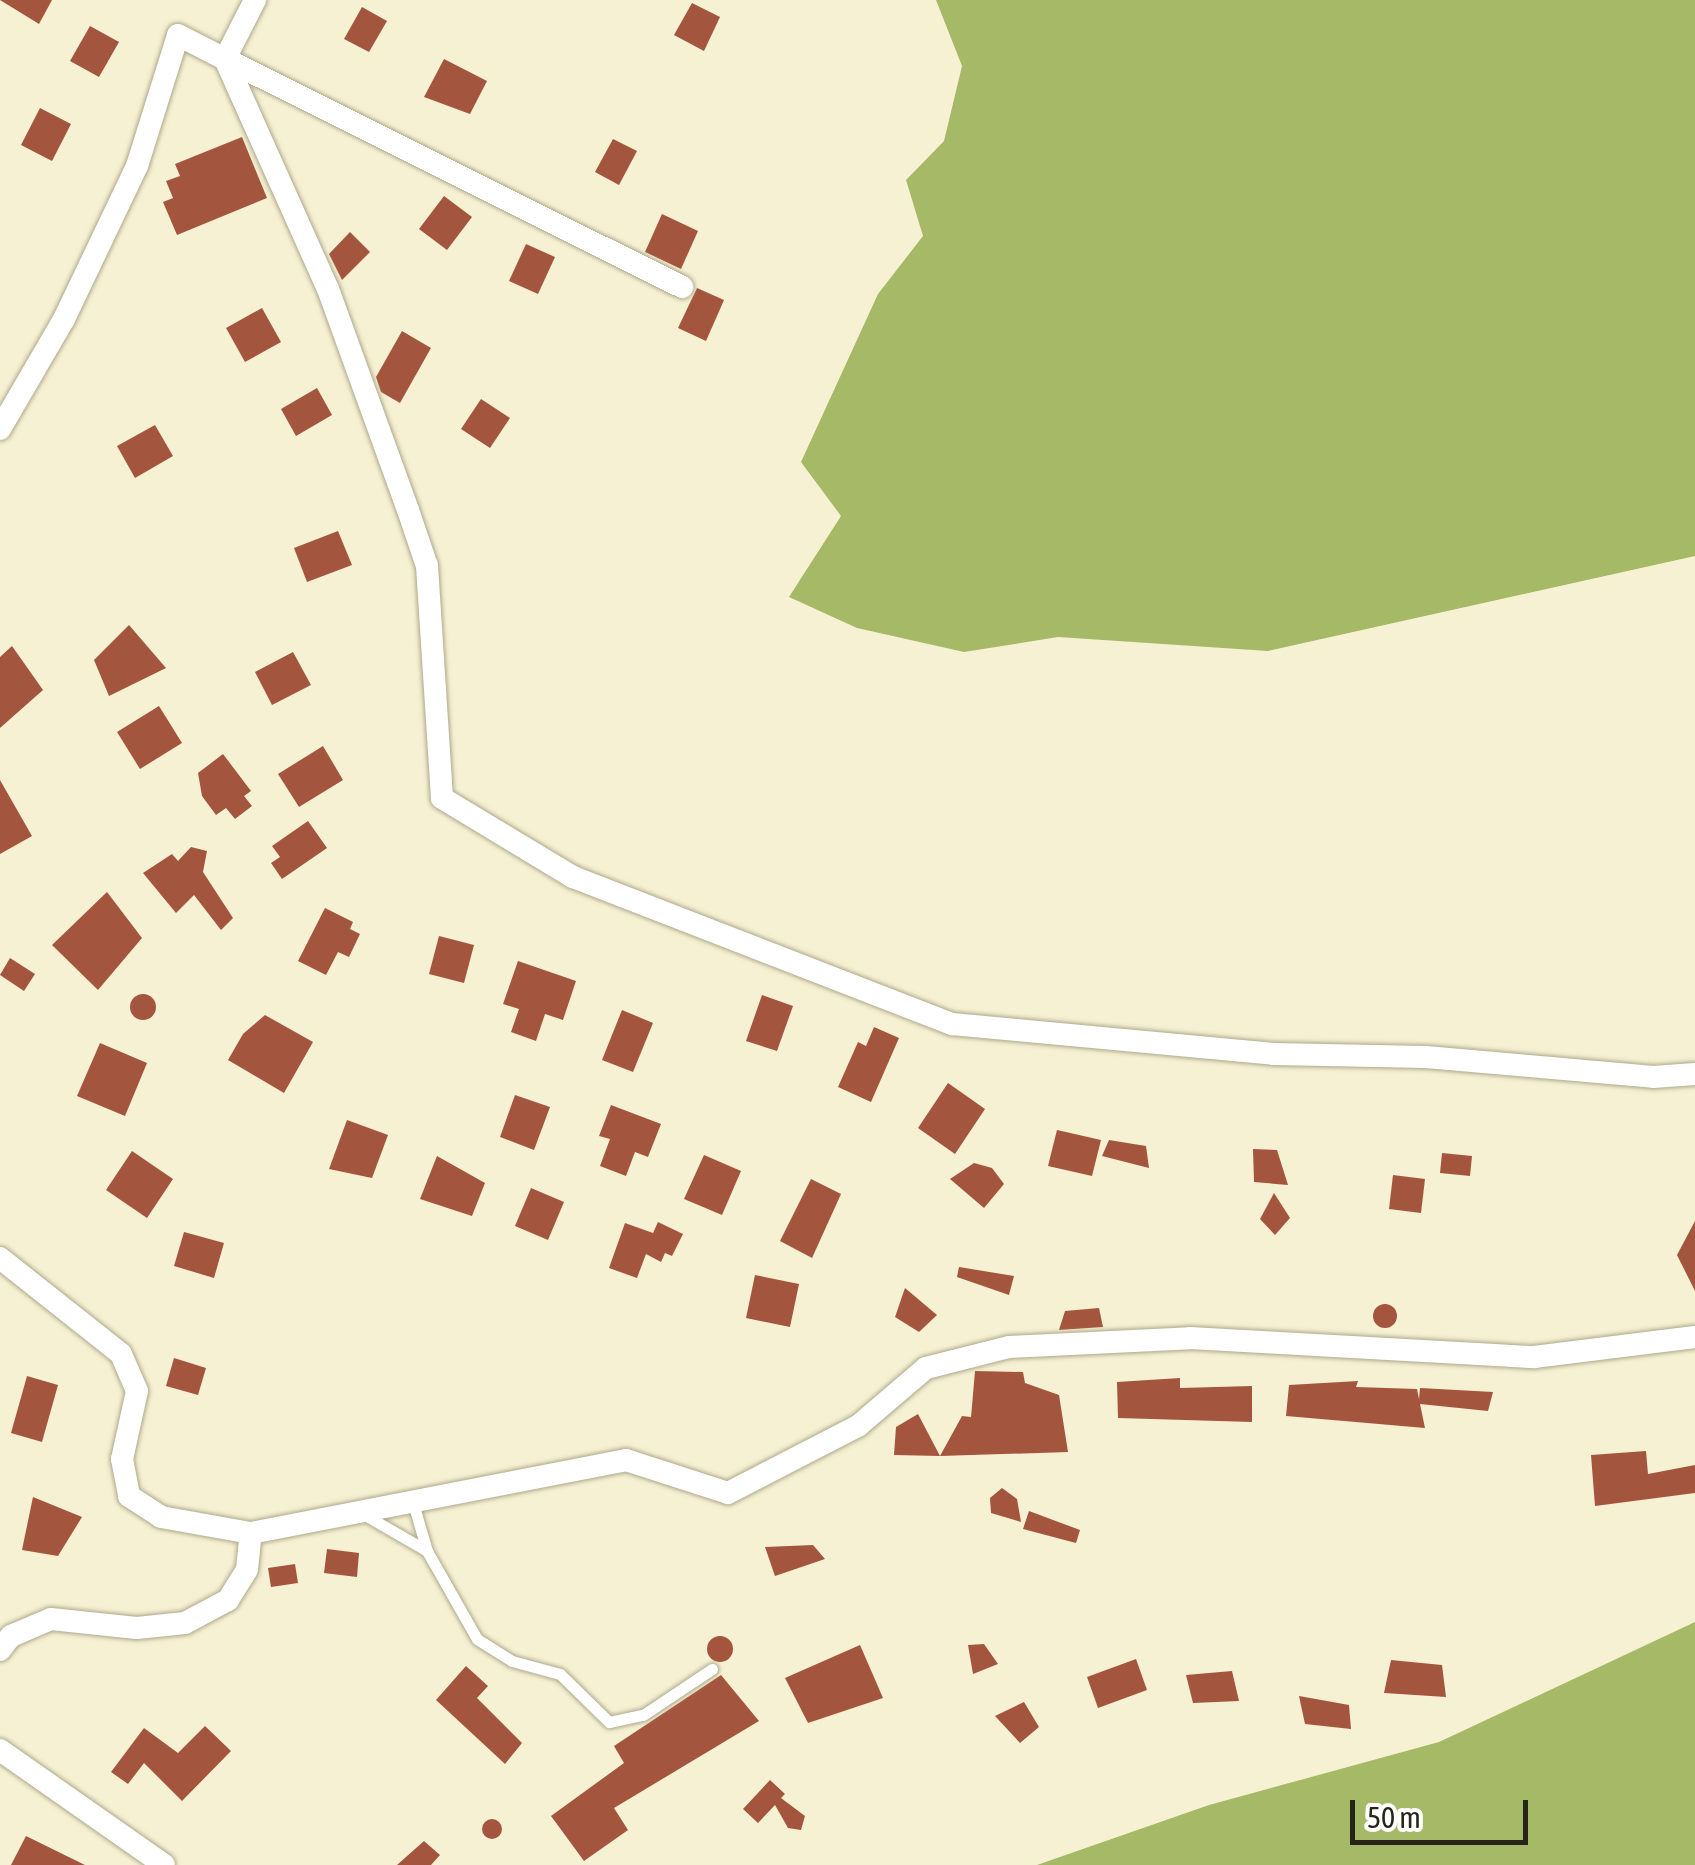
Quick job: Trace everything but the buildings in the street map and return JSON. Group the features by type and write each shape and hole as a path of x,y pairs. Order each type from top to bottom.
{"street":[{"path":"225,59 255,0"},
{"path":"0,429 64,319 137,166 178,35 682,287"},
{"path":"225,59 328,289 427,566 442,798 572,877 952,1024 1274,1054 1426,1057 1653,1077 1695,1074"},
{"path":"0,1258 121,1354 137,1391 122,1459 129,1496 161,1516 252,1533 626,1460 728,1493 858,1426 926,1368 1010,1347 1190,1338 1534,1357 1695,1336"},
{"path":"0,1650 10,1636 51,1619 137,1628 185,1623 228,1600 247,1570 252,1533"},
{"path":"0,1750 164,1865"}],"lane":[{"path":"413,1503 427,1551 477,1639 512,1662 560,1674 609,1722 643,1715 712,1669"},
{"path":"362,1514 427,1551"}],"green space":[{"path":"936,0 1695,0 1695,556 1268,651 1058,637 964,652 857,628 789,597 841,516 801,462 878,294 923,236 906,180 944,141 962,66"},
{"path":"1695,1622 1695,1865 1037,1865 1209,1805 1439,1742"}]}
